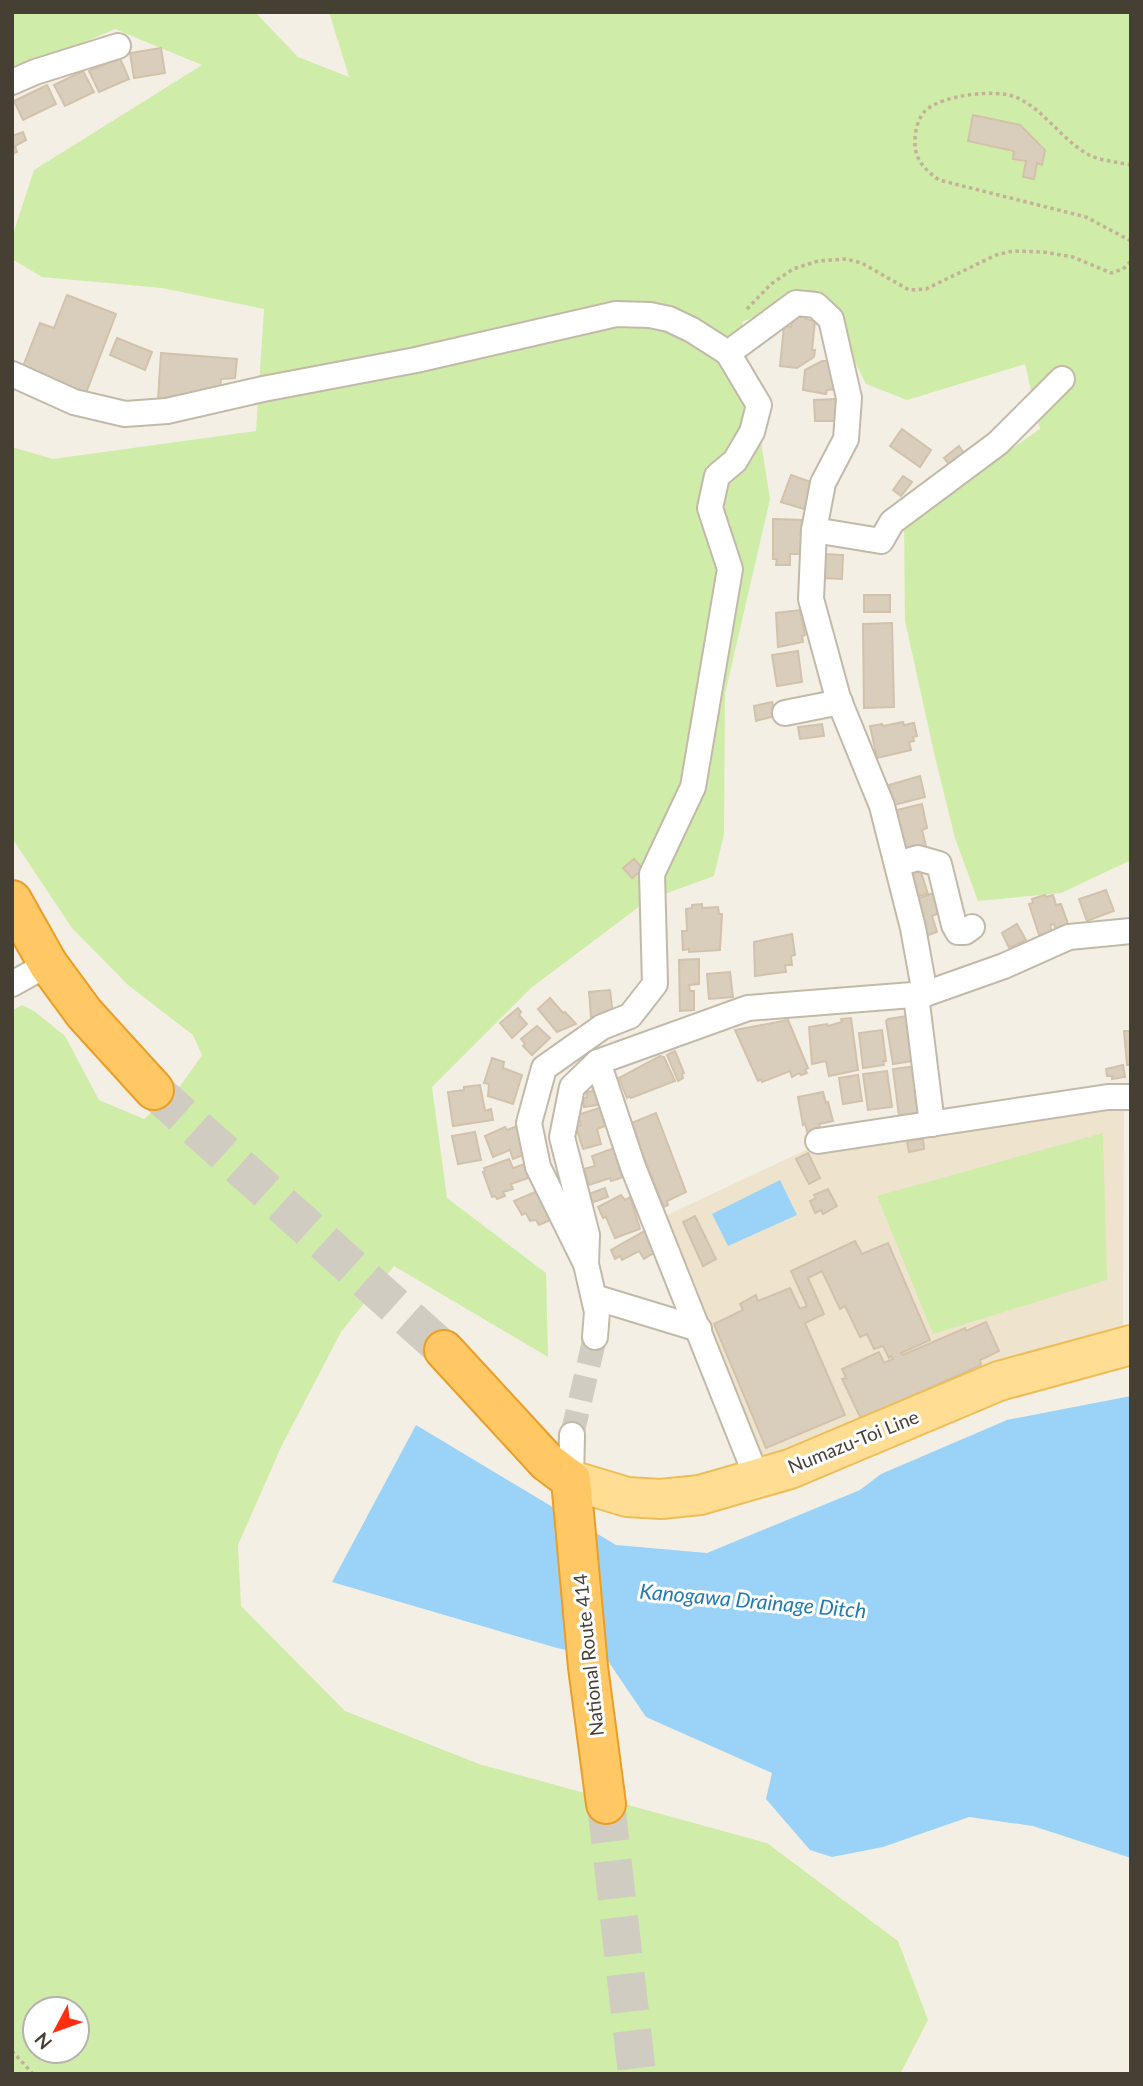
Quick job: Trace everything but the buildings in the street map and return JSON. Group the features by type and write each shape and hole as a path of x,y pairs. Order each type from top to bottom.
{"highway":[{"path":"12,900 48,964 85,1013 154,1090"},
{"path":"444,1350 572,1493"},
{"name":"National Route 414","path":"572,1493 588,1667 606,1804"}],"main road":[{"name":"Numazu-Toi Line","path":"572,1493 661,1499 700,1495 790,1469 999,1381 1131,1345"}],"street":[{"path":"12,82 118,46"},
{"path":"728,352 796,303 816,305 831,319 849,398 846,439 823,483 814,530 811,599 840,702 882,806 913,928 932,1124"},
{"path":"12,374 74,402 125,414 167,411 263,388 416,360 616,314 650,315 669,320 728,352 759,405 752,432 735,461 717,476 710,508 730,569 693,787 652,874 655,984 631,1016 602,1027 544,1068 529,1123 538,1167 586,1264 597,1312 595,1337"},
{"path":"814,530 881,541 892,522 998,443 1049,384"},
{"path":"785,713 840,702"},
{"path":"897,864 918,858 939,864 954,925 958,932 965,932 972,927"},
{"path":"586,1264 587,1235 562,1137 572,1087 598,1062 748,1008 920,995 1003,966 1069,937 1131,931"},
{"path":"12,984 48,964"},
{"path":"598,1062 634,1167 757,1478"},
{"path":"818,1142 1108,1097 1131,1097"},
{"path":"594,1297 699,1329"},
{"path":"572,1435 572,1493"}],"path":[{"path":"1131,165 1090,156 1030,105 1016,97 998,93 977,94 940,102 925,111 917,125 914,142 918,159 927,172 939,180 1086,218 1131,241"},
{"path":"743,312 771,284 793,269 818,261 846,259 862,263 909,290 926,289 996,256 1013,251 1073,257 1111,273 1122,269 1131,261"},
{"path":"12,2051 33,2074"}],"shaded area":[{"path":"1124,1108 1123,1332 822,1439 758,1458 663,1217 812,1147"}],"green space":[{"path":"12,12 255,12 298,57 349,77 329,12 1131,12 1131,860 1061,893 978,901 955,838 905,621 904,524 1040,429 1025,364 907,400 866,384 820,292 742,322 770,499 725,694 724,834 714,876 648,900 531,988 432,1087 447,1198 546,1273 548,1357 394,1266 341,1332 282,1445 238,1545 241,1606 345,1711 479,1764 767,1843 898,1941 928,2020 900,2074 12,2074 12,1011 22,1005 34,1011 65,1036 99,1100 144,1119 181,1085 202,1055 193,1035 128,985 72,928 12,838 12,447 53,459 256,431 264,309 162,288 42,277 12,259 12,237 34,170 202,65 115,29 12,73"},
{"path":"1103,1133 1107,1280 933,1334 877,1196"}],"water":[{"path":"780,1180 797,1215 728,1246 712,1214"},
{"name":"Kanogawa Drainage Ditch","path":"1131,1396 1131,1858 1033,1826 969,1817 883,1847 832,1857 810,1850 766,1799 772,1773 646,1717 606,1658 557,1648 332,1582 416,1425 616,1545 707,1553 860,1490 881,1474 1007,1420"}],"tunnel":[{"path":"154,1090 444,1350"},
{"path":"572,1435 595,1337"},
{"path":"606,1804 637,2074"}]}
